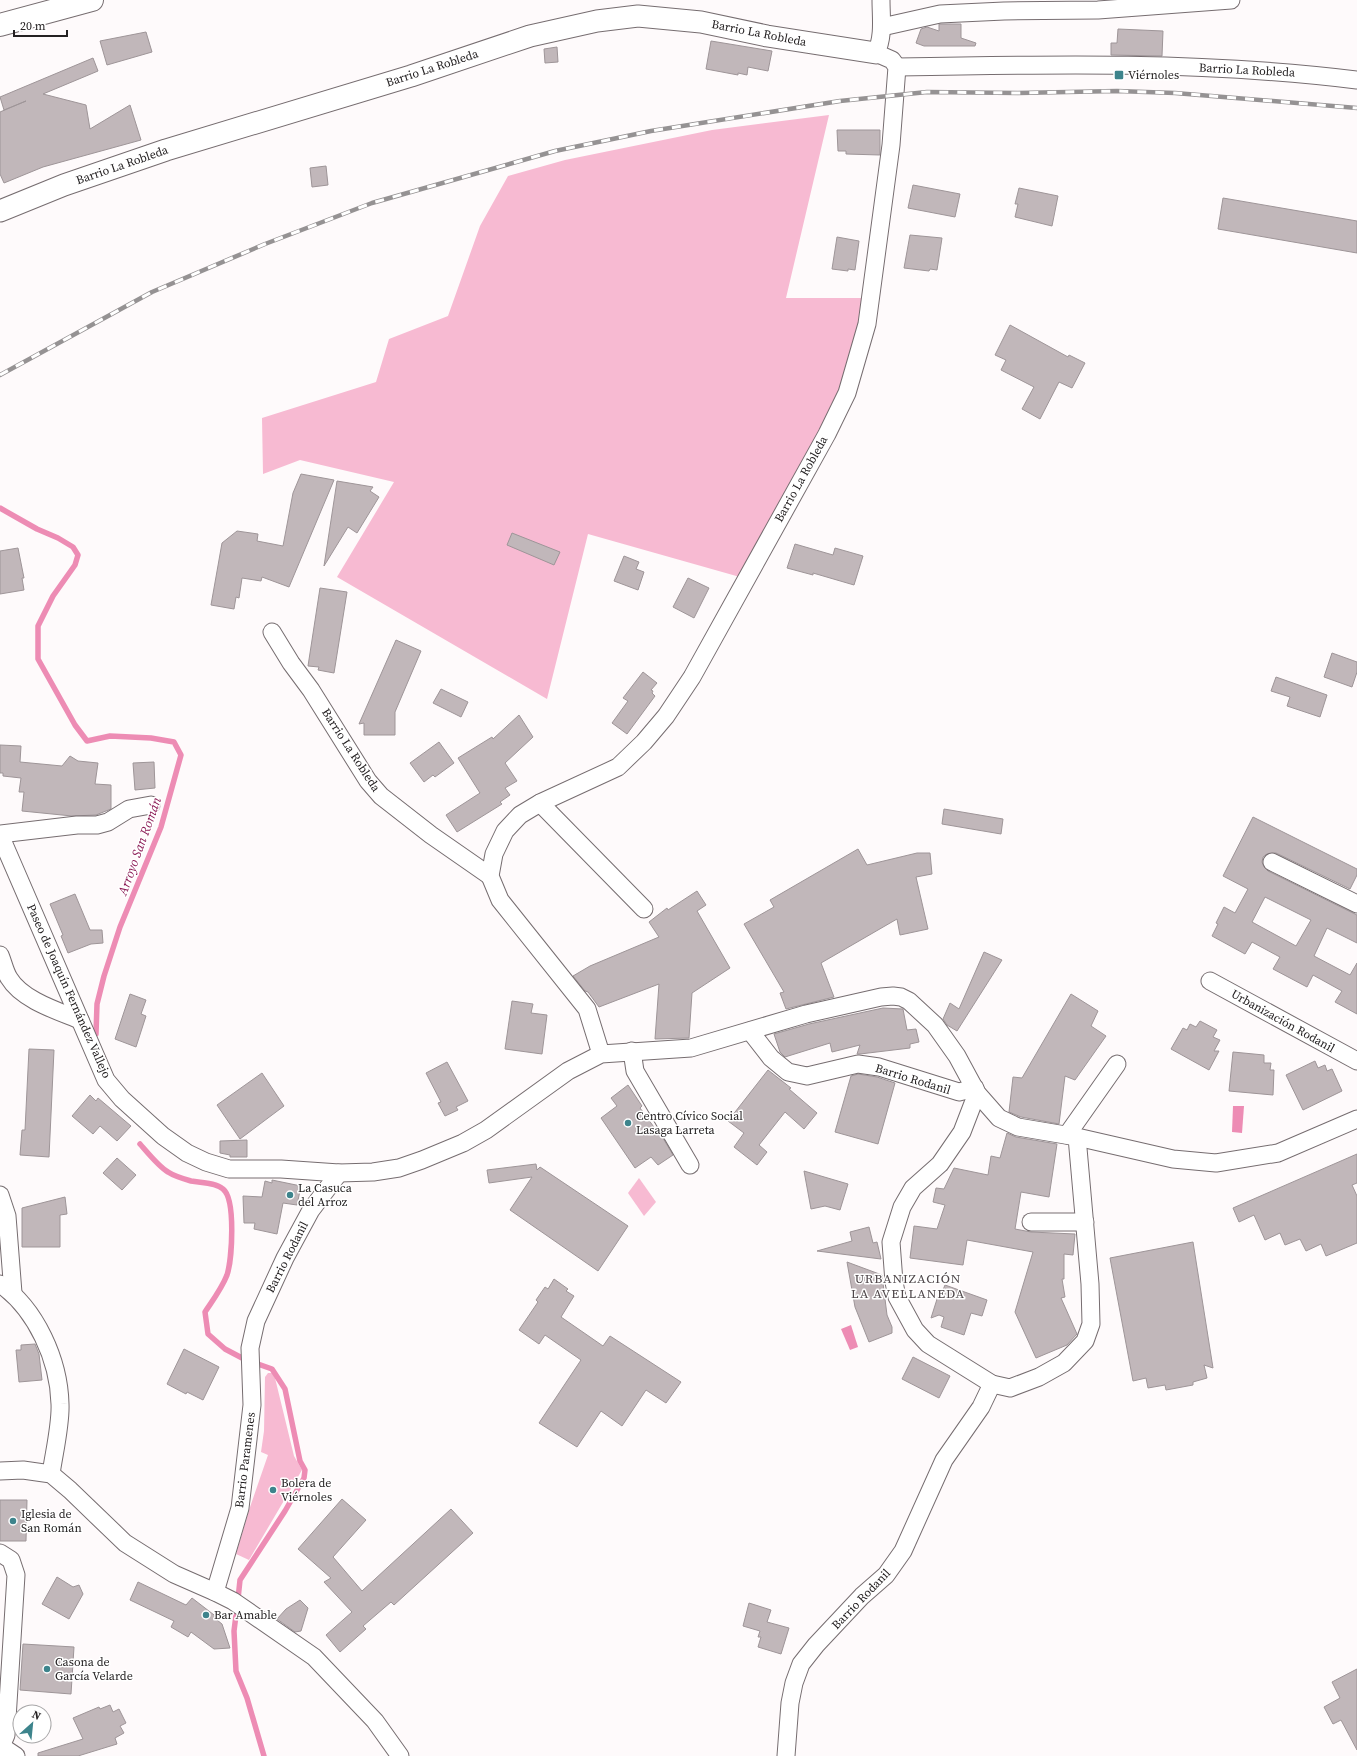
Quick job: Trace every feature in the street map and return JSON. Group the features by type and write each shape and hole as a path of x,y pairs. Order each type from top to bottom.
{"highway":[{"path":"0,25 92,0"}],"street":[{"path":"876,53 880,45 881,13 940,14 1004,11 1098,10 1231,0"},
{"name":"Barrio La Robleda","path":"0,211 64,185 166,150 411,76 530,36 597,21 638,16 701,22 767,36 876,53 892,60 897,67 891,145 867,324 847,393 826,434 692,677 666,716 644,742 618,766 540,803 520,815 505,831 494,854 490,876 431,835 381,796 368,781 311,690 272,632"},
{"name":"Barrio La Robleda","path":"897,67 1142,65 1304,73 1357,80"},
{"path":"540,803 644,909"},
{"path":"0,835 77,825 97,825 108,822 129,809 151,805"},
{"name":"Paseo de Joaquín Fernández Vallejo","path":"0,835 106,1080 122,1100 163,1136 187,1152 206,1162 229,1168 281,1169 338,1173 373,1172 399,1168 463,1143 486,1130 568,1071 601,1054 691,1048 806,1014 881,997 901,998 914,1005 935,1025 957,1056 976,1090 999,1118 1018,1127 1072,1136 1173,1159 1216,1163 1278,1153 1357,1119"},
{"path":"1272,862 1357,904"},
{"path":"490,876 500,900 587,1009 601,1054"},
{"path":"0,955 8,978 16,987 26,995 48,1007 80,1020"},
{"name":"Urbanización Rodanil","path":"1210,981 1357,1061"},
{"name":"Barrio Rodanil","path":"750,1031 771,1058 788,1072 807,1076 858,1064 879,1067 959,1092 976,1090"},
{"path":"632,1051 635,1071 690,1165"},
{"path":"976,1090 962,1132 940,1164 913,1188 902,1206 890,1242 894,1282 897,1297 903,1311 915,1330 928,1344 992,1384 1010,1388 1039,1377 1064,1363 1085,1341 1090,1324 1090,1284 1085,1222 1072,1136 1117,1064"},
{"name":"Barrio Rodanil","path":"250,1348 256,1321 285,1258 311,1210 338,1173"},
{"path":"0,1195 7,1216 6,1289 26,1309 49,1348 58,1384 60,1405 52,1474"},
{"path":"1031,1222 1085,1222"},
{"name":"Barrio Paramenes","path":"215,1592 240,1508 252,1405 250,1348"},
{"name":"Barrio Rodanil","path":"786,1756 791,1696 801,1664 816,1644 862,1596 886,1575 903,1551 944,1460 981,1407 992,1384"},
{"path":"0,1471 23,1470 52,1474 125,1543 174,1574 232,1601 314,1657 375,1721 400,1756"},
{"path":"0,1553 5,1554 11,1560 16,1575 6,1735 1,1748 16,1756"}],"shaded area":[{"path":"829,115 786,298 862,298 847,393 754,581 588,534 547,699 337,577 394,482 300,460 263,474 262,418 376,382 389,339 448,316 480,226 508,176 565,160 712,130"},
{"path":"1233,1106 1244,1106 1242,1133 1232,1132"},
{"path":"639,1178 656,1202 644,1216 628,1193"},
{"path":"851,1325 858,1347 850,1350 841,1329"},
{"name":"Bolera de Viérnoles","path":"268,1373 272,1373 275,1378 294,1456 302,1470 249,1560 236,1554 268,1455 261,1452 264,1431 265,1377"}],"building":[{"path":"939,24 961,24 961,38 976,43 975,46 924,46 916,43 921,29 927,27 939,31"},
{"path":"1118,29 1163,31 1162,56 1111,55 1111,43 1117,43"},
{"path":"146,32 152,52 107,65 100,41"},
{"path":"711,41 772,51 768,71 748,67 747,75 738,73 738,75 706,69"},
{"path":"557,47 558,62 545,63 544,49"},
{"path":"93,58 98,71 43,94 86,105 90,129 130,105 141,140 43,167 4,183 0,174 0,112 26,101 4,110 0,97"},
{"path":"837,130 880,130 880,155 846,154 846,151 838,151"},
{"path":"326,166 328,185 312,187 310,168"},
{"path":"913,185 960,194 955,217 908,208"},
{"path":"1019,188 1058,196 1052,226 1015,217 1018,204 1015,204"},
{"path":"1223,198 1357,221 1357,253 1218,229"},
{"path":"910,235 942,238 937,270 930,269 929,271 904,268"},
{"path":"837,237 859,241 855,270 848,269 848,271 832,269"},
{"path":"1010,325 1068,357 1069,355 1085,363 1072,388 1059,382 1040,419 1022,409 1034,387 1001,370 1006,360 995,355"},
{"path":"301,474 334,480 289,587 262,577 261,581 242,578 239,598 236,597 234,609 211,605 222,543 237,531 258,534 257,541 283,546 293,493"},
{"path":"337,481 373,487 370,491 379,497 357,533 348,527 324,566"},
{"path":"512,533 560,552 554,565 507,545"},
{"path":"795,544 833,555 835,548 863,556 854,585 813,573 813,575 787,568"},
{"path":"18,548 24,578 22,578 24,590 0,594 0,551"},
{"path":"624,556 639,562 636,569 644,572 638,590 614,581"},
{"path":"688,578 709,588 694,618 673,607"},
{"path":"320,588 347,592 334,673 318,670 319,667 308,666"},
{"path":"396,640 421,651 395,712 395,735 364,735 364,723 359,724"},
{"path":"1332,653 1357,662 1357,672 1352,687 1324,677"},
{"path":"643,672 657,683 651,690 655,696 627,734 612,723 628,701 623,698"},
{"path":"1276,677 1327,695 1320,717 1287,706 1290,697 1271,691"},
{"path":"441,689 468,702 461,717 433,703"},
{"path":"519,715 533,737 505,763 517,781 505,788 510,795 500,802 502,804 457,832 446,815 480,793 458,758 492,737 493,739"},
{"path":"439,742 454,763 435,777 433,775 424,782 410,763"},
{"path":"0,745 21,746 20,762 62,766 70,756 78,761 98,763 95,784 111,785 111,809 96,815 72,816 22,811 24,792 19,792 21,778 3,776 3,773 0,773"},
{"path":"154,762 155,788 135,790 133,763"},
{"path":"944,809 1003,819 1001,834 942,824"},
{"path":"1253,817 1357,869 1357,875 1350,889 1276,853 1267,854 1263,857 1262,862 1268,871 1357,915 1357,943 1327,928 1314,956 1350,975 1357,963 1357,1014 1335,1002 1342,991 1313,975 1307,987 1273,969 1280,957 1252,942 1245,954 1212,936 1218,924 1216,923 1224,907 1235,913 1248,889 1223,876","holes":["1265,897 1311,920 1296,946 1252,922"]},
{"path":"858,849 867,865 917,853 930,853 932,874 916,877 928,929 900,935 897,919 821,963 834,997 786,1009 780,993 784,992 744,924 774,907 770,900"},
{"path":"697,891 706,905 697,911 730,968 692,993 689,1038 655,1039 659,984 599,1007 588,992 585,991 573,976 590,966 659,937 649,922 667,908 668,910"},
{"path":"75,894 90,930 102,930 103,943 91,944 68,953 61,936 63,935 50,904"},
{"path":"984,952 1002,960 957,1031 947,1025 943,1019 950,1003 959,1009"},
{"path":"130,994 146,1000 141,1014 146,1016 136,1047 115,1039"},
{"path":"1071,994 1098,1011 1091,1026 1106,1036 1075,1080 1065,1076 1059,1124 1021,1117 1009,1112 1013,1077 1022,1078"},
{"path":"512,1001 533,1004 531,1013 547,1015 542,1054 505,1049"},
{"path":"883,1008 903,1009 907,1030 916,1029 919,1042 910,1044 910,1048 860,1054 857,1054 860,1045 832,1052 830,1043 785,1057 780,1052 774,1034 809,1024"},
{"path":"1200,1021 1217,1030 1213,1037 1220,1040 1214,1051 1219,1051 1209,1070 1171,1049 1183,1028 1187,1030 1190,1024 1196,1027"},
{"path":"29,1049 54,1050 49,1157 20,1155 22,1130 25,1130"},
{"path":"1233,1052 1264,1055 1264,1063 1271,1063 1270,1070 1274,1070 1273,1095 1229,1091"},
{"path":"1315,1061 1318,1068 1325,1065 1327,1071 1332,1069 1342,1091 1303,1110 1286,1075"},
{"path":"447,1062 468,1101 456,1107 458,1110 445,1116 438,1103 441,1102 426,1073"},
{"path":"768,1070 791,1088 789,1089 817,1113 804,1129 785,1112 759,1145 767,1152 757,1165 734,1147 744,1133 728,1121"},
{"path":"262,1073 284,1106 240,1139 217,1105"},
{"path":"858,1074 877,1077 895,1083 878,1144 835,1132 851,1076"},
{"name":"Centro Cívico Social Lasaga Larreta","path":"628,1085 642,1106 640,1108 659,1134 660,1133 673,1155 658,1165 651,1157 635,1168 601,1118 617,1106 611,1098"},
{"path":"90,1095 96,1101 98,1098 131,1126 117,1141 100,1126 93,1134 72,1116"},
{"path":"1007,1133 1016,1137 1057,1144 1049,1197 1021,1192 1015,1229 1031,1232 1075,1234 1073,1255 1064,1254 1064,1279 1062,1279 1065,1297 1061,1298 1077,1334 1067,1345 1036,1358 1015,1312 1033,1252 967,1240 963,1265 910,1258 914,1226 937,1229 945,1205 933,1202 936,1188 944,1189 954,1168 988,1175 991,1156 1000,1158"},
{"path":"247,1140 247,1157 230,1157 230,1155 220,1153 220,1141"},
{"path":"1357,1154 1357,1183 1352,1185 1357,1196 1357,1243 1326,1256 1321,1244 1306,1251 1300,1239 1285,1245 1280,1233 1265,1240 1254,1215 1239,1222 1233,1208"},
{"path":"117,1158 136,1175 122,1190 103,1173"},
{"path":"536,1164 537,1170 540,1167 628,1226 598,1271 510,1210 532,1177 489,1183 487,1170"},
{"path":"804,1171 848,1184 840,1210 825,1206 811,1209"},
{"path":"272,1180 301,1186 297,1205 283,1203 277,1234 254,1229 255,1223 244,1223 243,1196 262,1197 265,1181 272,1183"},
{"path":"65,1197 67,1214 60,1215 60,1247 22,1247 22,1208"},
{"path":"869,1227 873,1243 877,1242 881,1259 817,1251 852,1241 850,1232"},
{"path":"1193,1242 1213,1368 1204,1365 1207,1378 1193,1382 1193,1385 1166,1390 1165,1385 1148,1388 1146,1378 1133,1381 1110,1258"},
{"path":"847,1262 882,1275 887,1315 892,1327 892,1333 869,1342 855,1307"},
{"path":"554,1279 568,1289 566,1291 574,1296 561,1317 603,1346 610,1336 681,1382 666,1403 646,1390 622,1426 601,1411 577,1447 539,1423 581,1360 545,1335 539,1344 519,1330 538,1302 536,1300 545,1287 548,1289"},
{"path":"945,1285 987,1300 982,1316 971,1313 964,1335 941,1327 944,1317 939,1315 931,1318 938,1296 940,1297"},
{"path":"35,1344 39,1354 42,1380 19,1382 16,1350 21,1350 21,1345"},
{"path":"184,1349 219,1367 203,1400 187,1392 186,1394 167,1384"},
{"path":"913,1357 950,1376 939,1398 902,1379"},
{"path":"342,1499 366,1520 333,1557 362,1591 451,1509 473,1533 394,1605 391,1602 363,1626 366,1629 340,1652 326,1635 352,1612 324,1582 331,1578 298,1549"},
{"name":"Iglesia de San Román","path":"0,1500 27,1500 26,1541 0,1541"},
{"path":"57,1577 73,1587 79,1585 83,1594 69,1619 42,1604"},
{"path":"138,1582 186,1605 192,1598 218,1618 217,1620 222,1624 230,1648 214,1649 191,1632 188,1637 171,1627 174,1621 130,1600"},
{"path":"300,1600 308,1608 301,1631 295,1632 277,1619 286,1609"},
{"path":"749,1603 771,1610 767,1622 789,1628 781,1654 758,1647 761,1637 758,1637 760,1631 743,1626"},
{"name":"Casona de García Velarde","path":"23,1644 74,1647 71,1694 20,1690"},
{"path":"1357,1669 1357,1750 1341,1720 1333,1724 1324,1707 1340,1698 1332,1682"},
{"path":"110,1705 113,1712 119,1709 126,1723 120,1726 124,1733 115,1738 117,1744 78,1756 38,1756 38,1753 83,1739 73,1718 99,1707 100,1709"}],"waterway":[{"name":"Arroyo San Román","path":"0,508 73,547 78,555 75,565 53,596 38,626 38,659 75,725 87,741 110,736 151,738 174,742 181,755 161,827 120,927 104,976 97,1004 96,1034"},
{"name":"Arroyo San Román","path":"140,1144 164,1170 191,1181 216,1185 223,1189 227,1195 230,1205 232,1230 229,1267 225,1280 205,1312 208,1334 225,1349 244,1359 272,1369 285,1389 300,1461 305,1470 304,1478 285,1511 240,1580 234,1631 236,1671 247,1698 264,1756"}],"railway":[{"path":"0,375 152,292 265,244 372,203 555,151 651,131 840,101 927,92 1018,93 1117,91 1175,93 1357,108"}],"place":[{"name":"Viérnoles","path":"1119,75"},
{"name":"Centro Cívico Social Lasaga Larreta","path":"628,1123"},
{"name":"La Casuca del Arroz","path":"290,1195"},
{"name":"Bolera de Viérnoles","path":"273,1490"},
{"name":"Iglesia de San Román","path":"13,1521"},
{"name":"Bar Amable","path":"206,1615"},
{"name":"Casona de García Velarde","path":"47,1669"}],"district":[{"name":"URBANIZACIÓN LA AVELLANEDA","path":"908,1286"}]}
